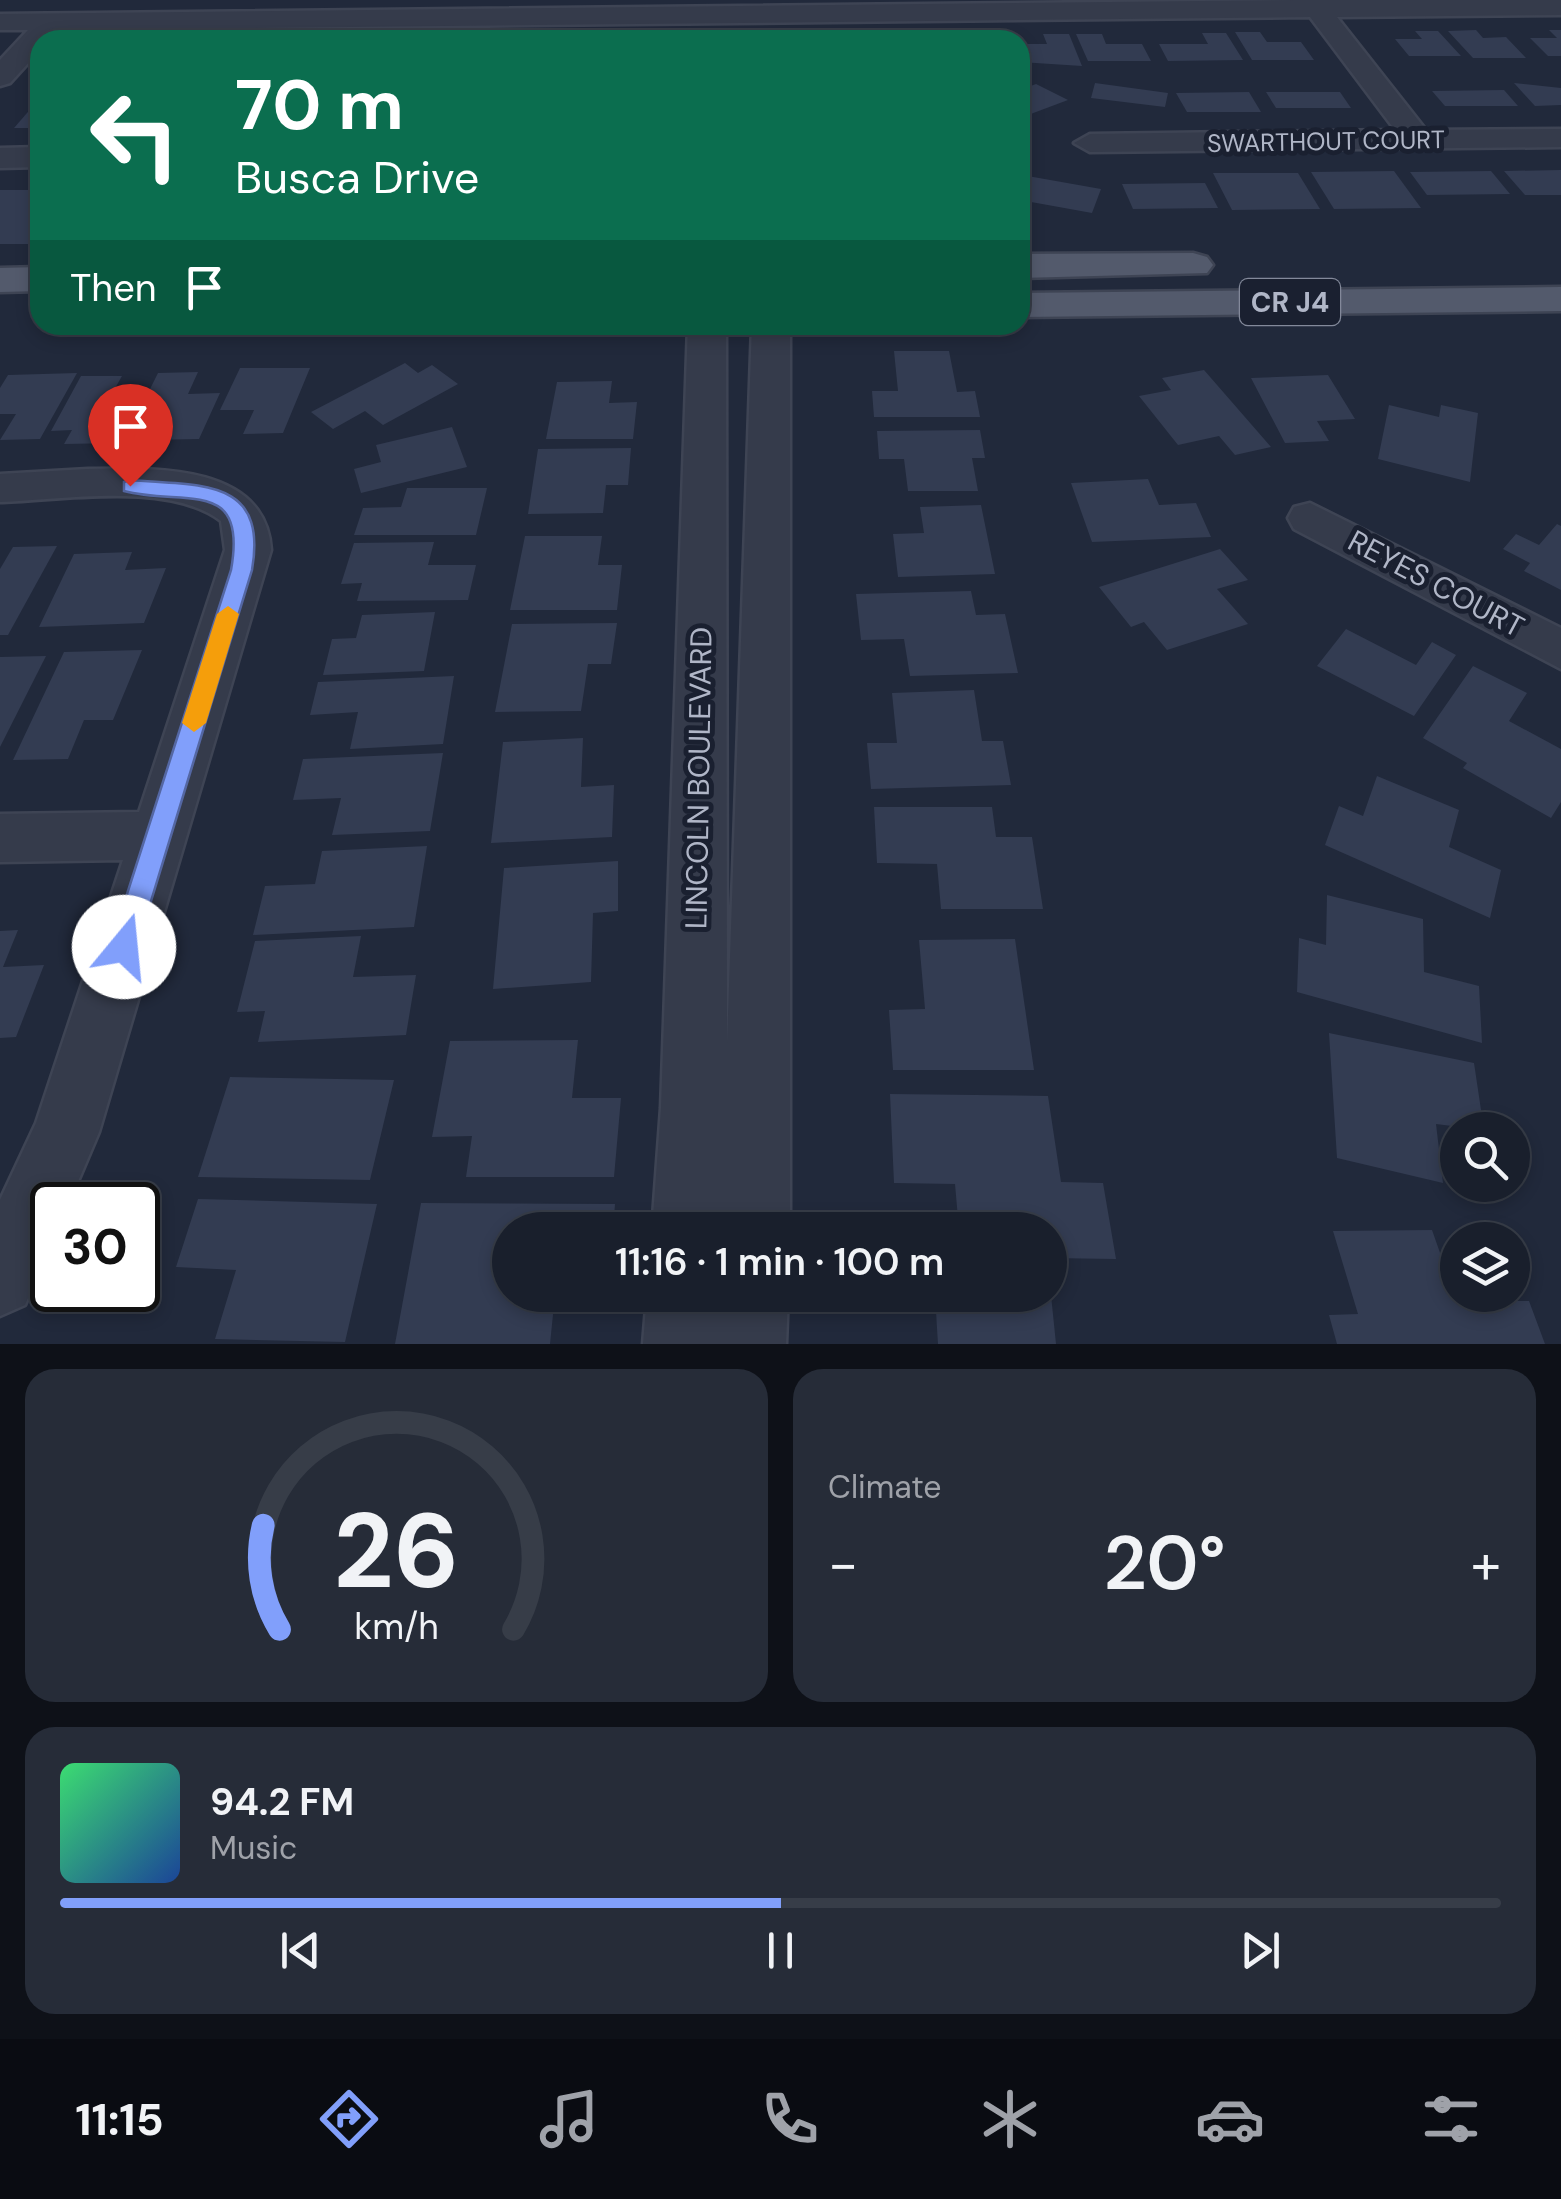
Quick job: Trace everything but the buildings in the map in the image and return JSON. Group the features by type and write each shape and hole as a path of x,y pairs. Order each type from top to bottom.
{"main road":[{"name":"CR J4","path":"1030,266 1232,264"},
{"path":"0,280 30,279"},
{"name":"CR J4","path":"1030,305 1561,298"},
{"path":"0,316 30,316"}],"street":[{"path":"0,22 441,9 747,18 1038,5 1561,8"},
{"path":"1314,5 1418,140"},
{"path":"43,30 51,21"},
{"path":"0,78 30,44"},
{"name":"SWARTHOUT COURT","path":"1090,143 1561,138"},
{"path":"0,158 30,158"},
{"name":"LINCOLN BOULEVARD","path":"688,1212 694,1108 707,335"},
{"path":"755,1212 771,335"},
{"path":"0,488 163,486 205,493 237,509 248,534 242,570 66,1132 0,1280"},
{"name":"REYES COURT","path":"1310,518 1561,650"},
{"path":"0,838 158,835"},
{"path":"680,1344 682,1312"},
{"path":"749,1344 751,1312"}],"slow traffic":[{"path":"194,723 228,614"}],"route":[{"path":"124,947 248,550 248,534 237,509 205,493 163,486 130,486"}]}
